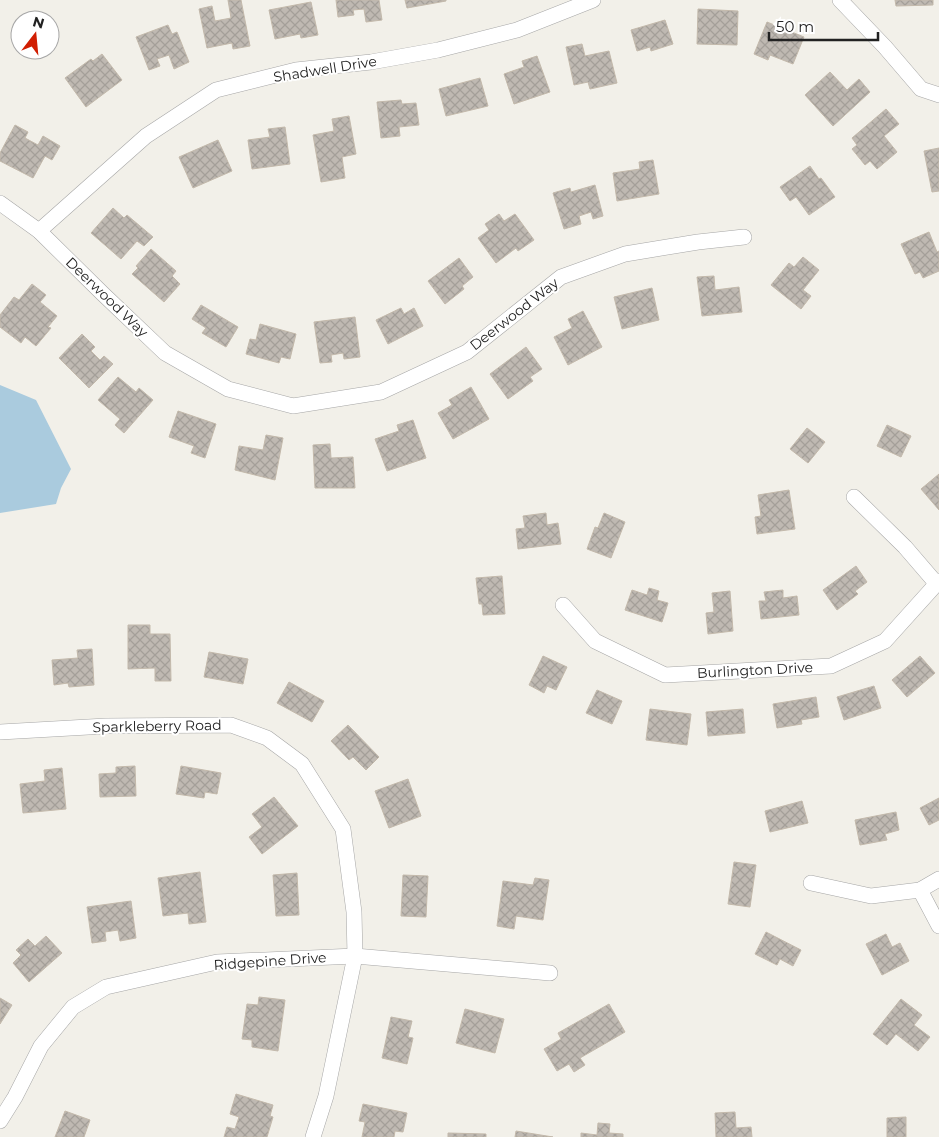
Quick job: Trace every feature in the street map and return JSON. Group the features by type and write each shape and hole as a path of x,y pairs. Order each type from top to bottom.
{"street":[{"name":"Shadwell Drive","path":"39,231 146,136 216,90 296,70 371,62 438,50 517,30 593,0"},
{"path":"840,0 886,48 921,89 939,95"},
{"name":"Deerwood Way","path":"0,203 39,231 166,353 228,389 293,406 381,392 467,352 561,277 625,254 698,242 744,237"},
{"path":"854,497 906,547 938,582"},
{"name":"Burlington Drive","path":"563,605 595,641 665,675 830,666 885,641 938,582"},
{"name":"Sparkleberry Road","path":"0,732 106,726 231,725 267,738 302,764 343,830 354,912 355,956 326,1096 313,1137"},
{"path":"811,883 871,896 920,890 939,879"},
{"path":"920,890 939,926"},
{"name":"Ridgepine Drive","path":"0,1122 41,1046 74,1007 106,987 217,962 355,956 550,973"}],"water":[{"path":"0,385 36,400 71,469 61,488 56,504 0,513"}],"building":[{"path":"228,0 241,0 250,46 233,49 232,43 207,48 199,9 212,6 215,21 231,18"},
{"path":"336,0 379,0 382,20 366,22 364,9 353,10 354,15 338,17"},
{"path":"405,0 446,0 446,1 407,8"},
{"path":"895,0 933,0 933,5 896,6"},
{"path":"311,2 318,35 301,38 300,34 275,39 269,10"},
{"path":"698,9 738,11 737,45 697,44"},
{"path":"665,20 673,44 651,51 650,47 637,51 631,30"},
{"path":"767,22 804,37 793,64 770,55 768,60 754,54"},
{"path":"168,25 172,34 177,32 189,62 174,69 169,55 157,59 160,66 149,70 136,37"},
{"path":"582,44 585,56 609,51 617,83 590,89 588,82 574,85 566,47"},
{"path":"102,54 122,80 86,107 65,78 91,59 93,61"},
{"path":"537,56 550,92 514,104 504,74 524,67 522,61"},
{"path":"830,72 847,90 859,79 870,92 833,126 805,95"},
{"path":"480,78 488,106 446,116 439,89"},
{"path":"401,100 402,104 416,103 419,125 399,127 400,136 381,138 377,102"},
{"path":"886,109 899,124 884,136 897,152 877,169 870,161 865,165 852,149 857,145 852,138"},
{"path":"349,116 356,154 342,157 345,178 321,182 313,135 334,131 332,119"},
{"path":"15,125 28,132 25,138 38,145 43,136 60,146 52,160 45,156 33,178 0,161 0,153"},
{"path":"285,127 290,164 252,169 248,140 270,137 268,129"},
{"path":"218,140 232,171 193,188 179,157"},
{"path":"939,148 939,191 932,192 924,151"},
{"path":"653,160 659,194 617,201 613,173 640,169 639,162"},
{"path":"810,166 835,197 809,215 796,197 790,201 780,187"},
{"path":"595,185 603,216 593,219 591,212 579,216 581,224 564,229 553,193 570,188 571,192"},
{"path":"113,208 124,218 127,215 153,237 144,246 137,241 121,259 91,233"},
{"path":"499,214 504,221 515,214 534,240 518,251 516,248 496,263 478,238 489,230 485,224"},
{"path":"929,232 937,252 939,251 939,271 923,278 920,272 915,274 901,244"},
{"path":"151,249 176,271 172,276 180,284 164,302 132,274 138,268 136,266"},
{"path":"803,257 819,270 803,290 811,296 801,309 771,285 789,263 794,267"},
{"path":"459,258 473,277 462,286 464,289 445,304 428,281"},
{"path":"714,276 715,290 739,287 742,312 702,316 697,277"},
{"path":"32,284 46,295 40,302 57,316 48,327 51,328 36,346 25,337 21,343 0,327 0,315 14,297 19,300"},
{"path":"652,288 659,320 622,329 614,297"},
{"path":"201,305 238,327 226,347 202,333 206,328 192,319"},
{"path":"401,308 404,314 414,308 423,326 388,344 376,320"},
{"path":"583,311 602,347 568,365 554,337 572,328 568,319"},
{"path":"355,317 360,357 344,359 343,353 331,355 332,362 320,363 314,322"},
{"path":"260,324 296,334 290,359 281,357 279,363 246,354 250,339 256,340"},
{"path":"82,334 95,347 91,351 100,360 104,356 113,364 89,388 59,358"},
{"path":"526,347 542,369 530,377 533,381 508,399 490,374"},
{"path":"118,377 136,392 139,388 153,400 124,433 115,425 120,419 98,400"},
{"path":"471,387 489,419 453,439 438,413 452,405 449,400"},
{"path":"178,411 216,424 205,458 191,453 194,446 169,437"},
{"path":"413,420 426,458 387,471 375,439 399,431 397,425"},
{"path":"887,425 911,436 901,457 877,446"},
{"path":"807,428 825,442 808,463 790,449"},
{"path":"266,435 283,438 275,480 235,470 239,446 263,450"},
{"path":"330,444 331,458 353,457 355,488 315,488 313,445"},
{"path":"939,474 939,510 921,489"},
{"path":"789,490 795,529 757,534 755,517 761,516 758,495"},
{"path":"546,513 547,525 558,523 561,544 518,549 516,529 525,528 523,516"},
{"path":"604,513 625,522 611,558 587,549 595,527 598,528"},
{"path":"856,566 867,582 855,591 858,594 837,610 823,590"},
{"path":"502,576 505,614 483,615 482,604 479,604 476,578"},
{"path":"649,588 659,591 657,600 668,603 662,622 625,610 632,590 647,595"},
{"path":"783,590 783,598 797,596 799,615 761,619 759,601 766,601 764,592"},
{"path":"730,591 733,631 708,634 706,613 714,612 712,593"},
{"path":"128,625 150,625 150,634 170,634 171,681 155,681 155,668 128,669"},
{"path":"92,649 94,685 69,687 68,683 54,685 52,660 78,658 77,650"},
{"path":"209,652 248,659 243,684 204,677"},
{"path":"543,656 567,667 556,690 547,686 544,693 529,685"},
{"path":"920,656 935,673 907,697 892,680"},
{"path":"289,682 324,701 312,722 277,703"},
{"path":"874,686 881,708 844,720 837,697"},
{"path":"597,690 622,701 612,724 586,713"},
{"path":"816,697 819,717 801,720 802,724 777,728 773,704"},
{"path":"650,709 691,714 687,745 646,740"},
{"path":"743,709 745,733 708,736 706,712"},
{"path":"348,725 379,757 366,770 353,757 349,760 331,741"},
{"path":"135,766 136,796 100,797 99,774 116,773 116,767"},
{"path":"181,766 221,773 217,794 205,792 204,798 176,794"},
{"path":"62,768 66,809 23,813 20,784 45,781 44,770"},
{"path":"408,779 421,816 389,828 375,791"},
{"path":"274,797 298,826 262,854 249,837 262,827 252,814"},
{"path":"939,798 939,820 929,825 920,808"},
{"path":"802,801 808,823 770,832 765,811"},
{"path":"896,812 899,830 885,834 887,840 860,845 855,820"},
{"path":"734,862 756,865 750,907 728,904"},
{"path":"200,872 206,922 189,924 188,913 163,916 158,878"},
{"path":"297,873 299,915 276,916 273,875"},
{"path":"403,875 428,876 426,917 401,916"},
{"path":"535,878 549,880 543,920 516,916 514,929 497,926 503,881 533,885"},
{"path":"131,901 136,938 120,941 118,930 105,932 106,941 92,943 87,907"},
{"path":"766,932 801,950 793,966 780,959 777,965 755,954"},
{"path":"886,934 892,947 900,943 909,961 882,975 866,944"},
{"path":"46,936 62,953 29,982 13,963 21,955 16,950 28,939 35,946"},
{"path":"259,997 285,1000 278,1051 252,1047 252,1040 242,1039 247,1004 258,1005"},
{"path":"0,998 12,1005 0,1024"},
{"path":"901,999 922,1015 914,1025 930,1037 918,1051 896,1034 887,1045 873,1034"},
{"path":"609,1004 625,1032 580,1058 585,1065 574,1072 569,1064 557,1071 544,1049 561,1039 558,1033"},
{"path":"465,1009 504,1019 495,1053 456,1043"},
{"path":"391,1017 412,1021 408,1037 413,1038 407,1064 382,1058"},
{"path":"236,1094 273,1105 270,1116 273,1117 267,1137 224,1137 227,1127 235,1129 239,1117 230,1114"},
{"path":"363,1104 407,1113 403,1132 395,1131 394,1137 362,1137 365,1122 359,1121"},
{"path":"65,1111 90,1120 84,1137 55,1137"},
{"path":"735,1112 736,1128 751,1127 752,1137 716,1137 715,1113"},
{"path":"906,1117 906,1137 887,1137 887,1118"},
{"path":"598,1123 610,1124 609,1133 623,1134 623,1137 581,1137 581,1133 597,1135"},
{"path":"516,1131 553,1137 515,1137"},
{"path":"448,1133 486,1134 486,1137 448,1137"}]}
